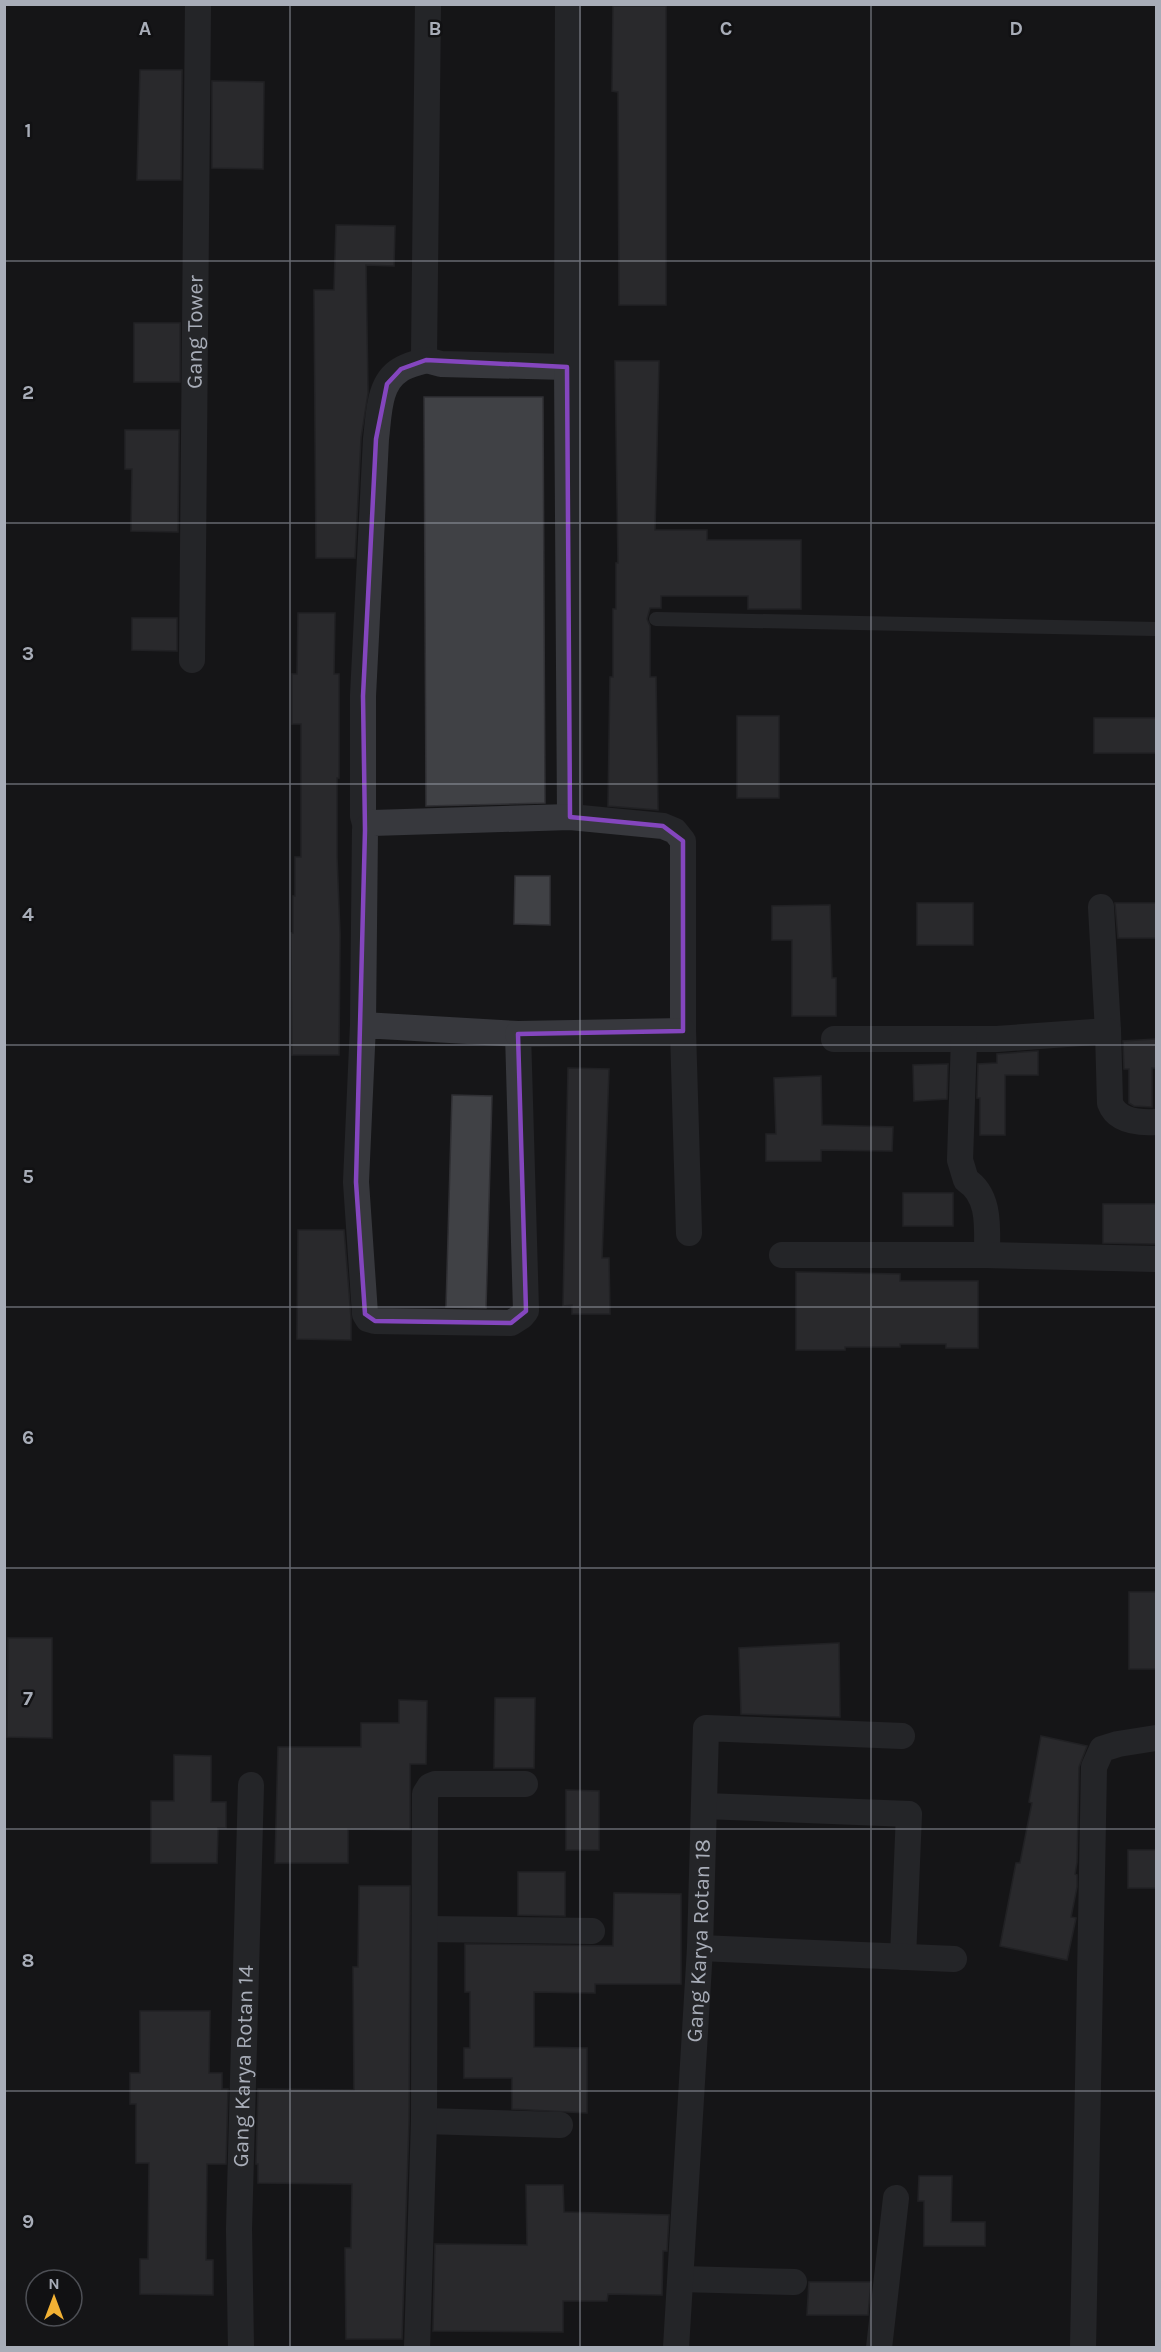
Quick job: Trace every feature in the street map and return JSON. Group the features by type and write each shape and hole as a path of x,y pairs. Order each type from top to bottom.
{"street":[{"name":"Gang Tower","path":"192,660 198,4"},
{"path":"426,360 423,352 428,4"},
{"path":"568,4 567,367 570,817"},
{"path":"518,1034 526,1311 517,1320 502,1324 375,1322 366,1317 363,1309 356,1182 363,1025 366,827 363,816 363,696 376,439 382,399 387,384 401,369 426,360 441,364 567,367"},
{"path":"366,827 372,823 570,817 663,826 675,831 683,841 683,1031 689,1233"},
{"path":"1101,907 1110,1103 1113,1110 1124,1118 1133,1121 1156,1122"},
{"path":"363,1025 518,1034 683,1031"},
{"path":"834,1039 997,1039 1108,1031"},
{"path":"964,1039 960,1160 966,1180 974,1185 983,1200 987,1219 987,1255"},
{"path":"782,1255 987,1255 1156,1259"},
{"name":"Gang Karya Rotan 18","path":"676,2348 700,1948 706,1728 902,1736"},
{"path":"1083,2348 1094,1767 1102,1749 1156,1738"},
{"path":"417,2348 424,2121 427,1789 435,1784 525,1784"},
{"name":"Gang Karya Rotan 14","path":"241,2348 239,2229 251,1785"},
{"path":"704,1806 909,1814 903,1957"},
{"path":"426,1929 592,1931"},
{"path":"700,1948 954,1959"},
{"path":"424,2121 560,2125"},
{"path":"879,2348 896,2198"},
{"path":"681,2279 794,2282"}],"lane":[{"path":"656,619 1156,629"}],"highlighted area":[{"path":"426,360 567,367 570,817 663,826 683,841 683,1031 518,1034 526,1311 511,1323 375,1321 365,1314 356,1182 365,830 363,696 370,546 376,439 387,384 401,369"}],"building":[{"path":"613,6 666,6 666,305 619,305 618,92 612,91"},
{"path":"140,70 182,70 181,180 137,180"},
{"path":"212,81 264,82 263,169 212,168"},
{"path":"336,225 395,226 394,266 366,265 368,393 361,438 355,558 316,558 314,290 334,290"},
{"path":"134,323 180,323 180,382 134,382"},
{"path":"615,361 659,361 655,530 707,530 707,540 801,540 801,609 748,609 748,596 661,596 661,608 650,608 647,619 650,626 650,677 656,677 658,810 608,806 610,677 613,677 613,609 616,609 616,563 618,563"},
{"path":"424,397 543,397 545,803 426,806"},
{"path":"125,430 179,430 178,532 131,531 132,469 125,469"},
{"path":"298,613 335,613 334,674 339,674 337,857 340,934 339,1055 292,1055 291,933 293,933 293,896 295,896 295,857 301,857 301,724 292,724 292,674 297,674"},
{"path":"132,618 177,618 177,651 132,650"},
{"path":"737,716 779,716 779,798 737,798"},
{"path":"1094,718 1156,718 1156,753 1094,753"},
{"path":"515,876 550,876 550,925 514,924"},
{"path":"917,903 973,903 973,945 917,945"},
{"path":"1115,903 1156,903 1156,938 1118,938"},
{"path":"830,905 832,978 836,978 836,1016 792,1016 792,940 772,940 772,906"},
{"path":"1156,1039 1156,1068 1152,1068 1152,1107 1134,1106 1129,1103 1129,1069 1124,1069 1123,1041"},
{"path":"1038,1051 1038,1075 1005,1075 1005,1135 980,1135 980,1098 977,1098 978,1064 997,1063 997,1054"},
{"path":"948,1064 947,1099 914,1101 913,1065"},
{"path":"568,1068 609,1069 602,1258 609,1258 610,1314 572,1314 572,1305 563,1306"},
{"path":"821,1076 822,1125 893,1127 892,1151 821,1150 821,1161 766,1161 766,1134 776,1134 774,1078"},
{"path":"452,1095 492,1096 486,1308 446,1307"},
{"path":"903,1193 953,1193 953,1226 903,1226"},
{"path":"1103,1204 1156,1204 1156,1244 1103,1243"},
{"path":"298,1230 344,1230 351,1340 297,1339"},
{"path":"796,1272 900,1274 900,1281 978,1281 978,1348 946,1348 946,1344 900,1344 900,1347 796,1350"},
{"path":"1129,1592 1156,1592 1156,1669 1129,1669"},
{"path":"8,1638 52,1638 52,1738 7,1737"},
{"path":"839,1643 840,1717 741,1714 739,1648"},
{"path":"495,1698 535,1698 534,1768 494,1768"},
{"path":"399,1700 427,1701 426,1764 410,1764 410,1830 348,1829 348,1863 275,1863 278,1747 361,1747 361,1723 399,1723"},
{"path":"1041,1736 1087,1746 1079,1767 1075,1874 1077,1875 1077,1887 1071,1917 1076,1918 1067,1960 1000,1946 1016,1863 1020,1863 1032,1803 1029,1802"},
{"path":"174,1755 211,1756 211,1802 226,1802 226,1828 218,1828 217,1863 151,1863 151,1801 174,1801"},
{"path":"566,1790 599,1791 599,1850 566,1850"},
{"path":"1128,1850 1156,1850 1156,1888 1128,1888"},
{"path":"518,1872 565,1872 565,1916 518,1915"},
{"path":"359,1886 410,1886 409,2121 402,2339 346,2339 345,2248 351,2248 352,2184 258,2183 258,2164 256,2164 258,2089 354,2090 353,1967 358,1967"},
{"path":"614,1893 681,1894 681,1984 595,1984 595,1993 534,1992 534,2047 587,2048 587,2113 512,2109 512,2078 464,2078 464,2048 470,2048 470,1992 465,1992 465,1944 613,1946"},
{"path":"140,2011 210,2011 209,2073 222,2073 222,2089 228,2089 226,2164 207,2164 206,2260 213,2260 213,2295 140,2294 140,2259 148,2259 149,2163 136,2163 136,2104 130,2104 130,2073 140,2073"},
{"path":"919,2176 952,2176 951,2222 985,2222 985,2246 924,2246 924,2201 918,2201"},
{"path":"526,2185 563,2185 564,2212 669,2215 667,2251 663,2251 662,2295 608,2294 607,2301 563,2301 563,2332 433,2331 435,2244 527,2245"},
{"path":"809,2282 871,2282 868,2315 807,2315"}]}
